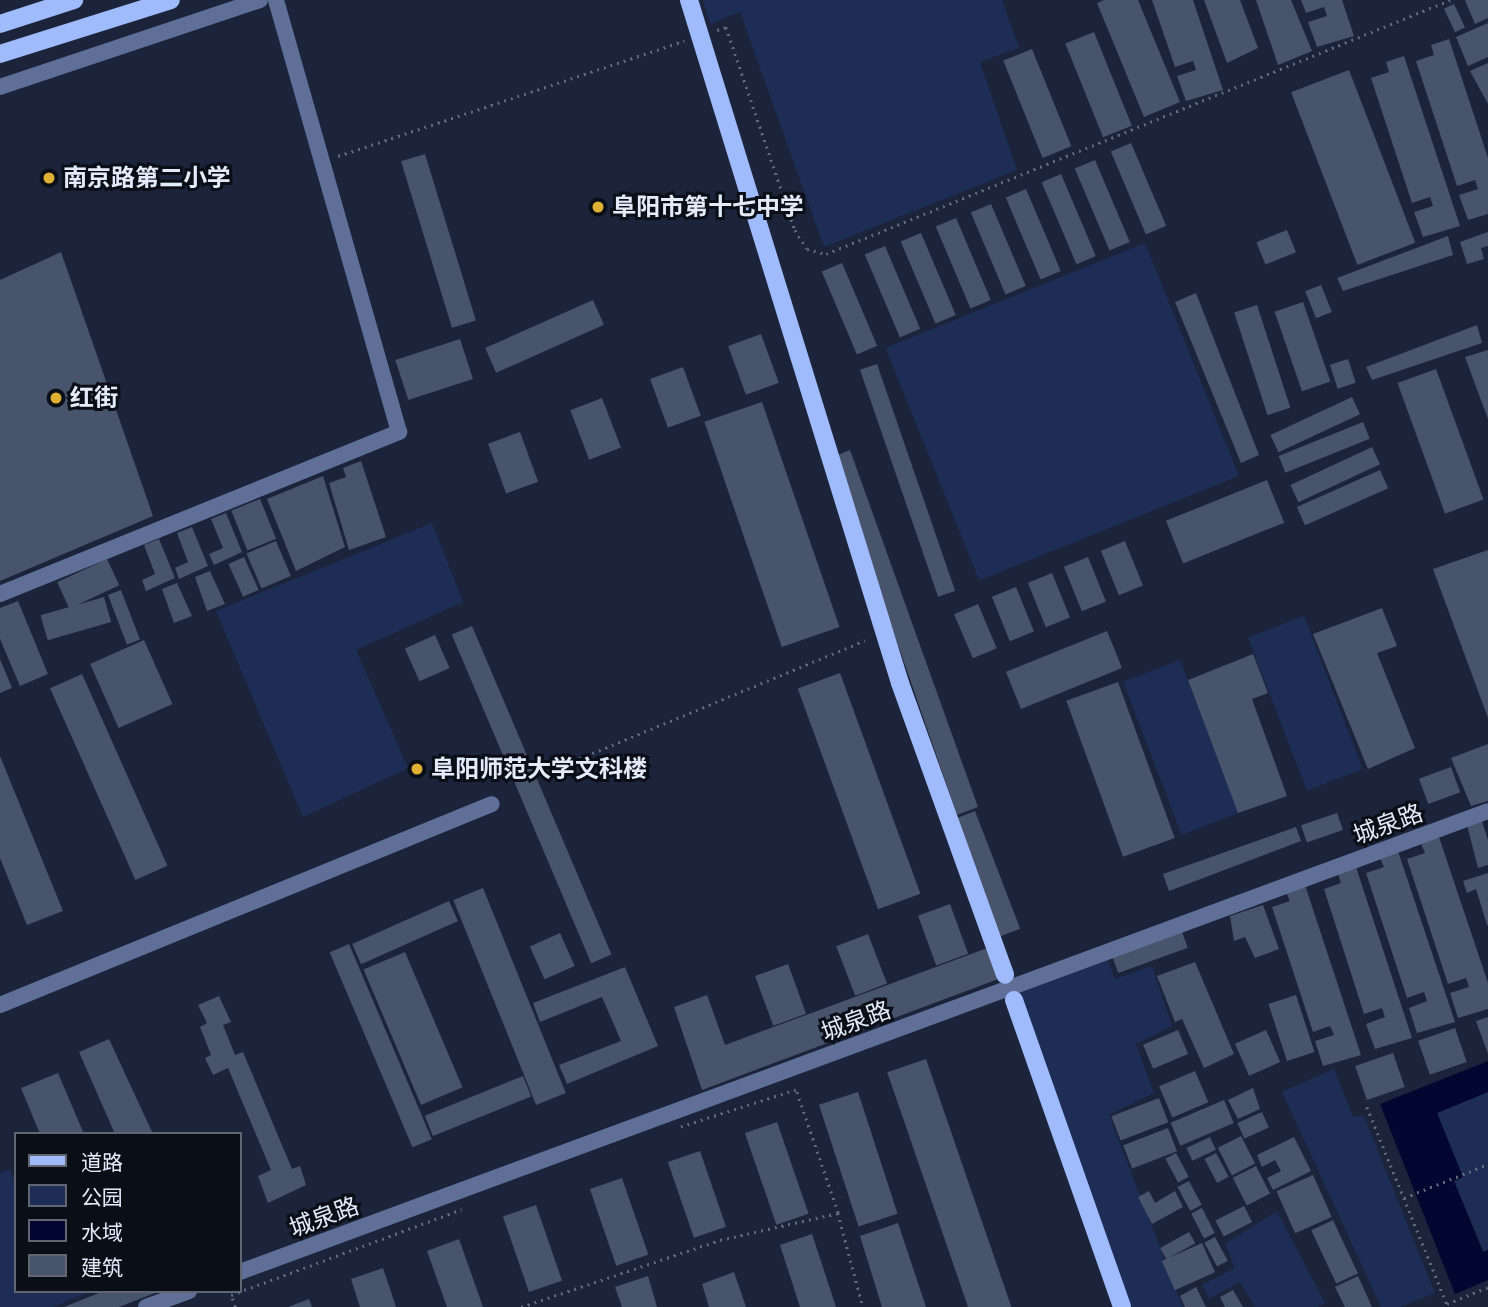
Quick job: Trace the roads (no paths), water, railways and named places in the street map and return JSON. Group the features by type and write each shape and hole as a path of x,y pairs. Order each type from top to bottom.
{"main road":[{"path":"0,24 74,0"},
{"path":"0,54 172,0"},
{"path":"689,0 900,683 1005,975"},
{"path":"1014,1000 1122,1307"}],"street":[{"path":"0,87 260,0"},
{"path":"0,594 399,432 275,0"},
{"path":"0,1005 492,804"},
{"name":"城泉路","path":"242,1271 1488,811"},
{"path":"146,1307 184,1293"}],"water":[{"path":"1488,1061 1488,1092 1437,1113 1463,1177 1454,1181 1483,1252 1488,1250 1488,1280 1455,1294 1380,1104"}],"place":[{"name":"南京路第二小学","path":"49,178"},
{"name":"阜阳市第十七中学","path":"598,207"},
{"name":"红街","path":"56,398"},
{"name":"阜阳师范大学文科楼","path":"417,769"}]}
